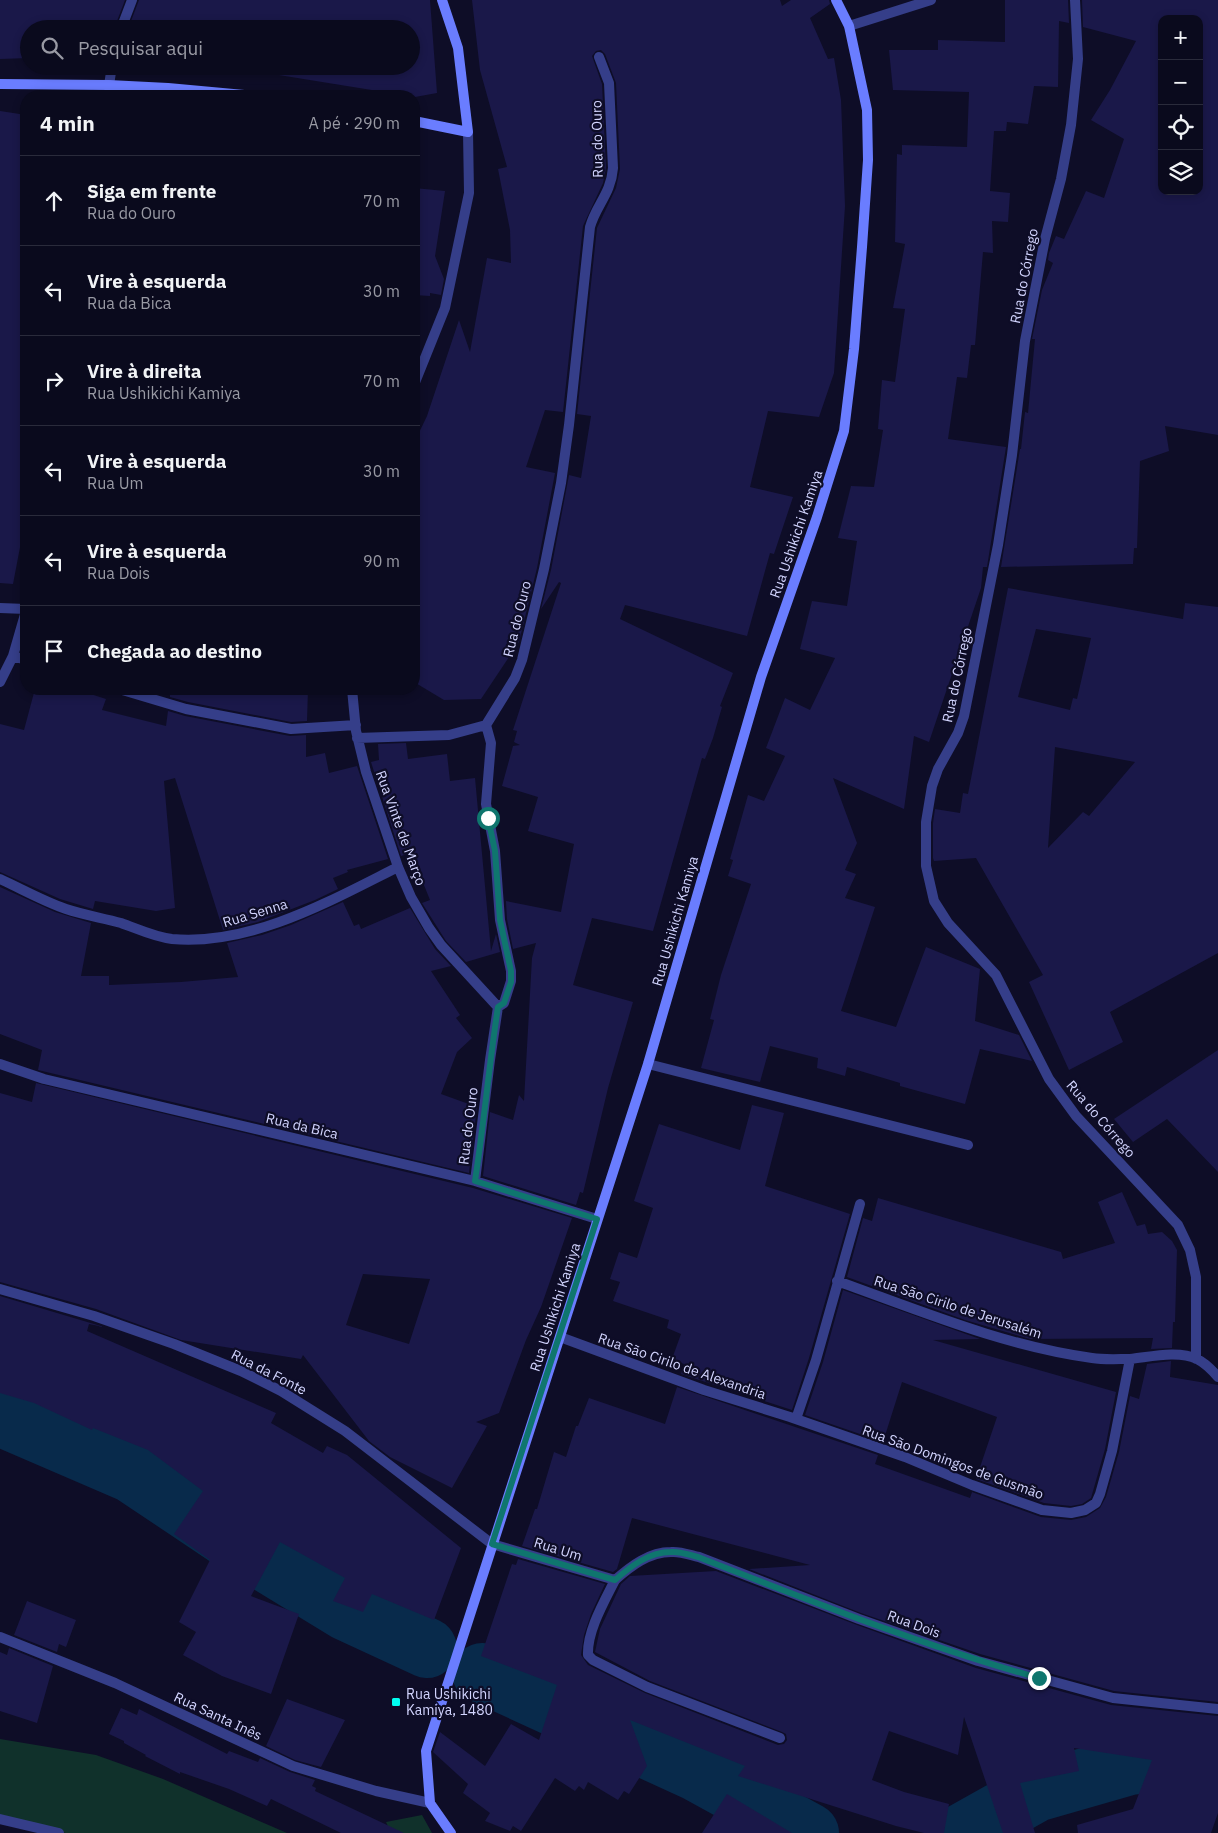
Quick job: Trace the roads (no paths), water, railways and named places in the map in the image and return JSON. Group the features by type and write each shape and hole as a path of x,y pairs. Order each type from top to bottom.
{"main road":[{"path":"420,122 468,132 458,48 442,0"},
{"name":"Rua Ushikichi Kamiya","path":"430,1803 426,1751 648,1064 761,676 817,517 844,431 854,349 868,160 867,110 849,26 836,0"},
{"path":"0,84 109,84 190,90"},
{"path":"430,1803 451,1833"}],"street":[{"path":"124,20 132,0"},
{"path":"849,26 931,0"},
{"name":"Rua do Córrego","path":"1075,0 1078,59 1071,126 1061,179 1045,239 1025,341 1012,455 998,545 966,707 958,733 938,769 932,786 926,822 926,866 934,901 948,923 996,975 1049,1079 1076,1116 1178,1225 1190,1250 1196,1277 1196,1359"},
{"name":"Rua do Ouro","path":"475,1181 498,1007 504,1003 511,982 511,971 500,920 495,851 486,804 492,743 486,725 514,678 522,660 534,616 561,483 590,228 592,219 608,193 614,168 609,83 599,57"},
{"path":"109,90 110,75"},
{"path":"420,370 445,308 468,194 468,132"},
{"path":"0,608 20,610"},
{"path":"0,682 12,656 20,630"},
{"path":"12,656 20,658"},
{"path":"139,695 186,709 290,729 356,725"},
{"name":"Rua Vinte de Março","path":"353,695 357,738 369,781 398,867 411,897 428,928 446,951 498,1007"},
{"path":"357,738 449,735 486,725"},
{"name":"Rua Senna","path":"0,879 67,910 101,917 149,934 171,939 202,939 229,937 273,924 334,900 398,867"},
{"name":"Rua da Bica","path":"0,1064 44,1079 475,1181 597,1219"},
{"path":"648,1064 968,1144"},
{"path":"796,1419 816,1360 860,1204"},
{"name":"Rua São Cirilo de Jerusalém","path":"838,1281 928,1314 1048,1350 1094,1358 1130,1359"},
{"name":"Rua da Fonte","path":"0,1289 94,1316 174,1344 241,1371 281,1391 345,1431 492,1544"},
{"name":"Rua São Cirilo de Alexandria","path":"560,1337 704,1390 796,1419"},
{"path":"1130,1359 1174,1355 1196,1359 1208,1366 1218,1377"},
{"name":"Rua São Domingos de Gusmão","path":"796,1419 1042,1510 1071,1513 1085,1510 1096,1503 1100,1494 1112,1451 1130,1359"},
{"name":"Rua Um","path":"492,1544 615,1580"},
{"name":"Rua Dois","path":"615,1580 629,1568 655,1554 672,1551 698,1557 884,1628 978,1661 1113,1698 1218,1709"},
{"path":"615,1580 605,1598 588,1645 588,1655 593,1660 647,1686 780,1738"},
{"name":"Rua Santa Inês","path":"0,1636 115,1683 293,1766 376,1790 430,1803"},
{"path":"0,1819 59,1833"}],"waterway":[{"path":"0,1416 132,1473 250,1552 347,1611 427,1648"},
{"path":"482,1673 696,1771 809,1833"},
{"path":"963,1833 1036,1792 1130,1765 1218,1756"}],"place":[{"name":"Rua Ushikichi Kamiya, 1480","path":"396,1702"}]}
